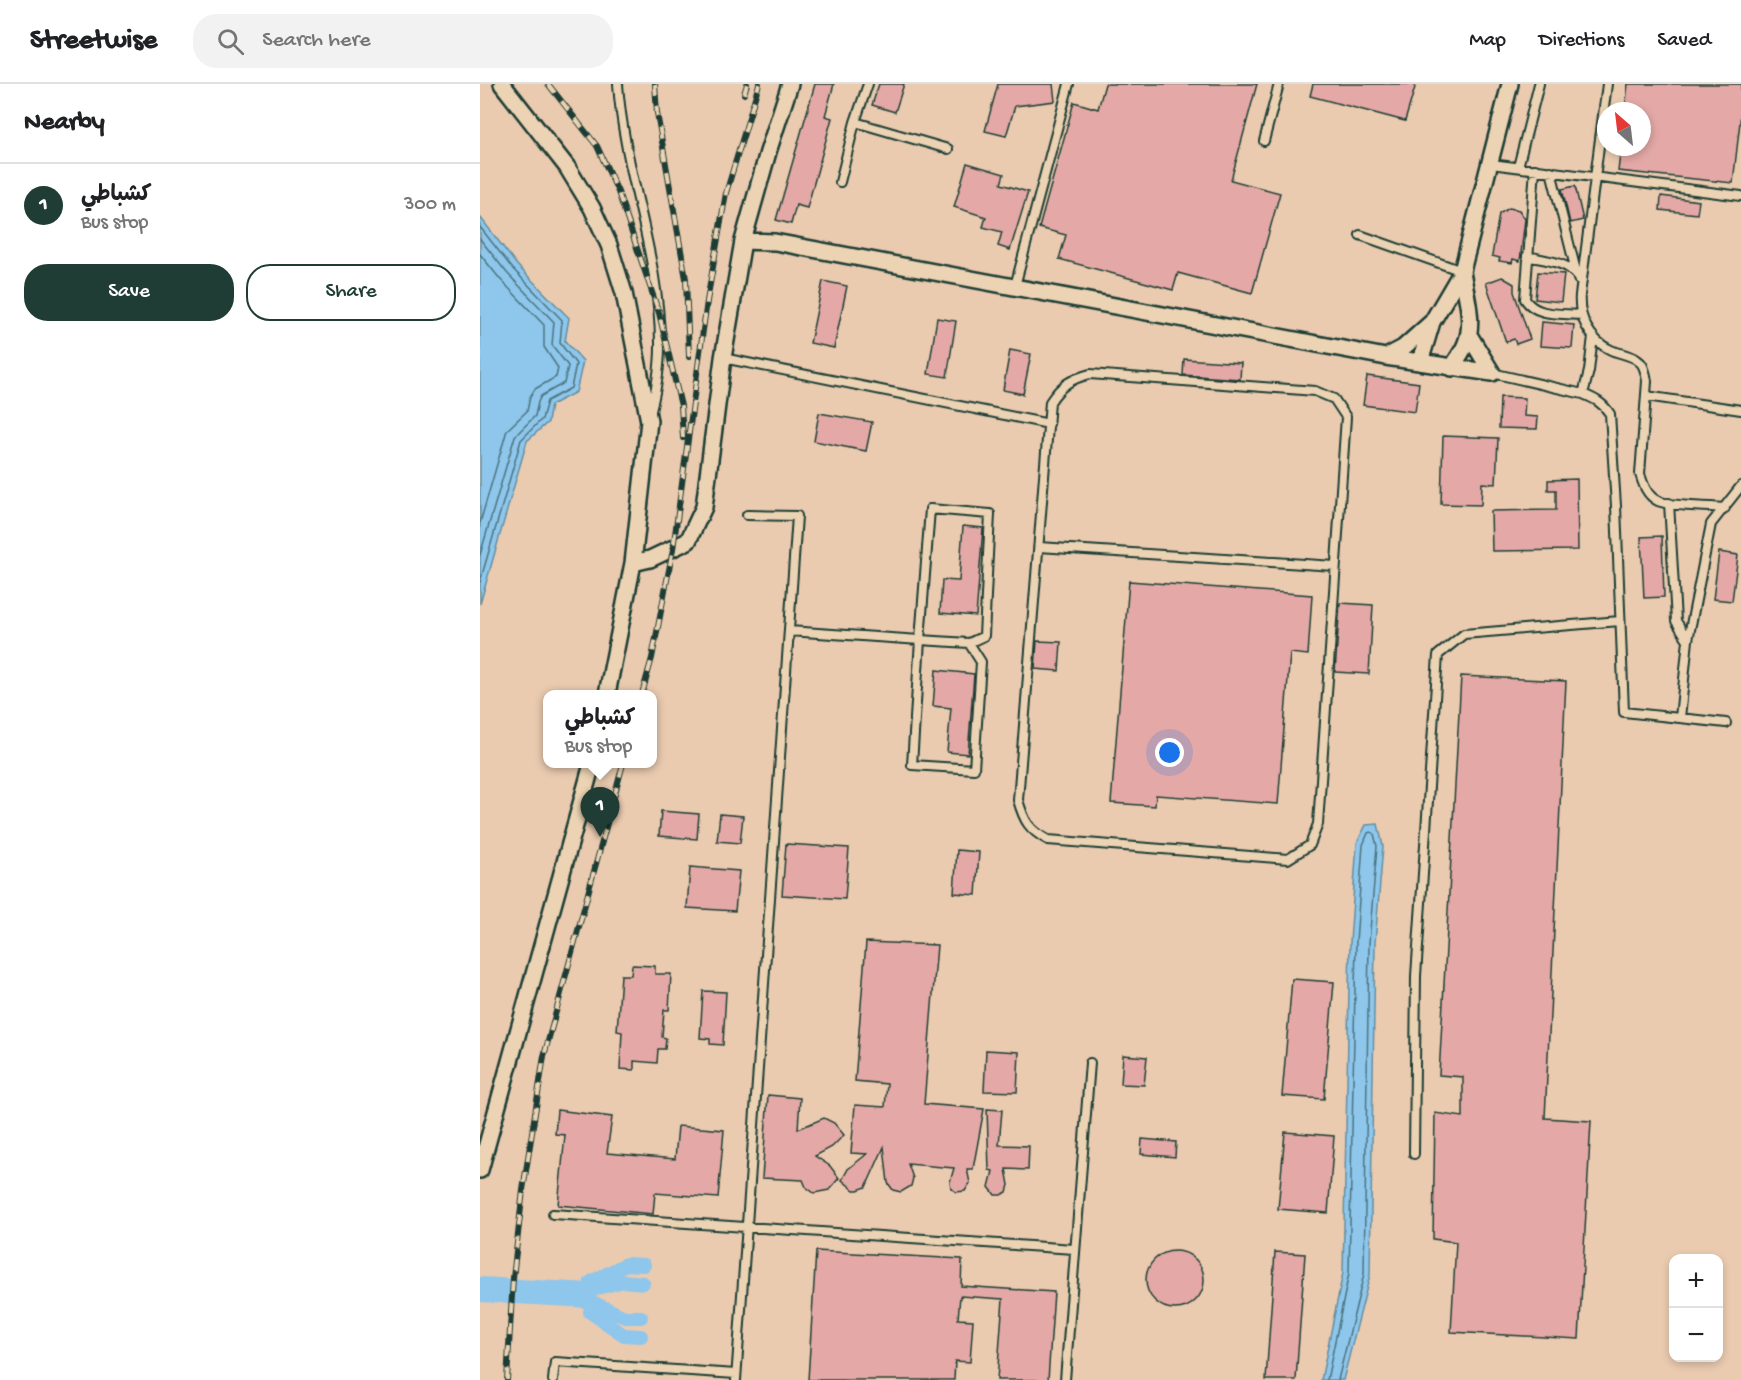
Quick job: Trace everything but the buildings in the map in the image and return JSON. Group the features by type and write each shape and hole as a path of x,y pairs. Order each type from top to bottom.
{"street":[{"path":"502,84 567,167 592,208 609,245 624,293 649,421 633,563 608,690"},
{"path":"633,563 650,559 688,541 698,524 704,507 723,358 743,241 790,84"},
{"path":"1420,362 1432,322 1462,271 1510,84"},
{"path":"743,241 775,242 1386,357 1492,373"},
{"path":"1452,368 1466,345 1469,335 1470,322 1462,271"},
{"path":"1386,357 1403,348 1432,322"},
{"path":"1469,335 1492,373"},
{"path":"480,1170 591,768"}],"lane":[{"path":"618,84 626,151 649,249 658,313 660,347 658,377 649,421"},
{"path":"840,182 855,122 868,84"},
{"path":"1015,286 1068,84"},
{"path":"1264,141 1279,84"},
{"path":"1518,167 1539,84"},
{"path":"1580,295 1607,84"},
{"path":"855,122 948,149"},
{"path":"1491,164 1741,196"},
{"path":"1535,170 1525,299 1538,311 1581,315"},
{"path":"1551,171 1578,279 1581,315 1593,336 1602,345 1634,357 1641,364 1647,381 1640,474 1648,494 1658,501 1725,508"},
{"path":"1360,236 1462,271"},
{"path":"1527,256 1564,265 1574,272 1578,279"},
{"path":"1583,394 1593,336"},
{"path":"723,358 1049,424"},
{"path":"1492,373 1595,398 1610,414 1624,712 1726,723"},
{"path":"1090,374 1315,391 1334,399 1346,417 1318,824 1310,845 1288,859 1048,840 1034,832 1022,815 1018,800 1039,547 1050,402 1059,387 1074,378 1090,374"},
{"path":"1646,396 1741,410"},
{"path":"1680,717 1688,640 1711,524 1741,486"},
{"path":"1669,503 1676,621 1688,640"},
{"path":"789,631 920,640 969,643 984,636 990,513 930,510 920,640 912,765 974,769 981,662 969,643"},
{"path":"553,1380 555,1362 736,1377 797,516 747,515"},
{"path":"1039,547 1335,566"},
{"path":"1414,1154 1416,976 1437,654 1464,634 1620,621"},
{"path":"1065,1380 1090,1063"},
{"path":"553,1214 1074,1249"}],"water":[{"path":"480,217 517,265 569,318 565,341 583,361 576,392 551,405 548,422 527,441 480,604"},
{"path":"1378,824 1383,846 1375,943 1370,1275 1343,1380 1321,1380 1343,1273 1350,942 1357,843 1366,825"}],"waterway":[{"path":"591,1282 626,1264 644,1265"},
{"path":"480,1284 591,1290 623,1281 643,1283"},
{"path":"480,1295 590,1301 625,1317 641,1317"},
{"path":"590,1312 624,1335 641,1336"}],"railway":[{"path":"548,84 597,146 618,192 659,313 681,406 683,438"},
{"path":"655,84 657,113 686,279 689,357"},
{"path":"744,94 747,84"},
{"path":"643,690 652,658 673,549 707,301 726,193 759,84"},
{"path":"507,1380 513,1278 523,1190 544,1056 622,768"}],"place":[{"name":"كشباطي","path":"600,837"}]}
